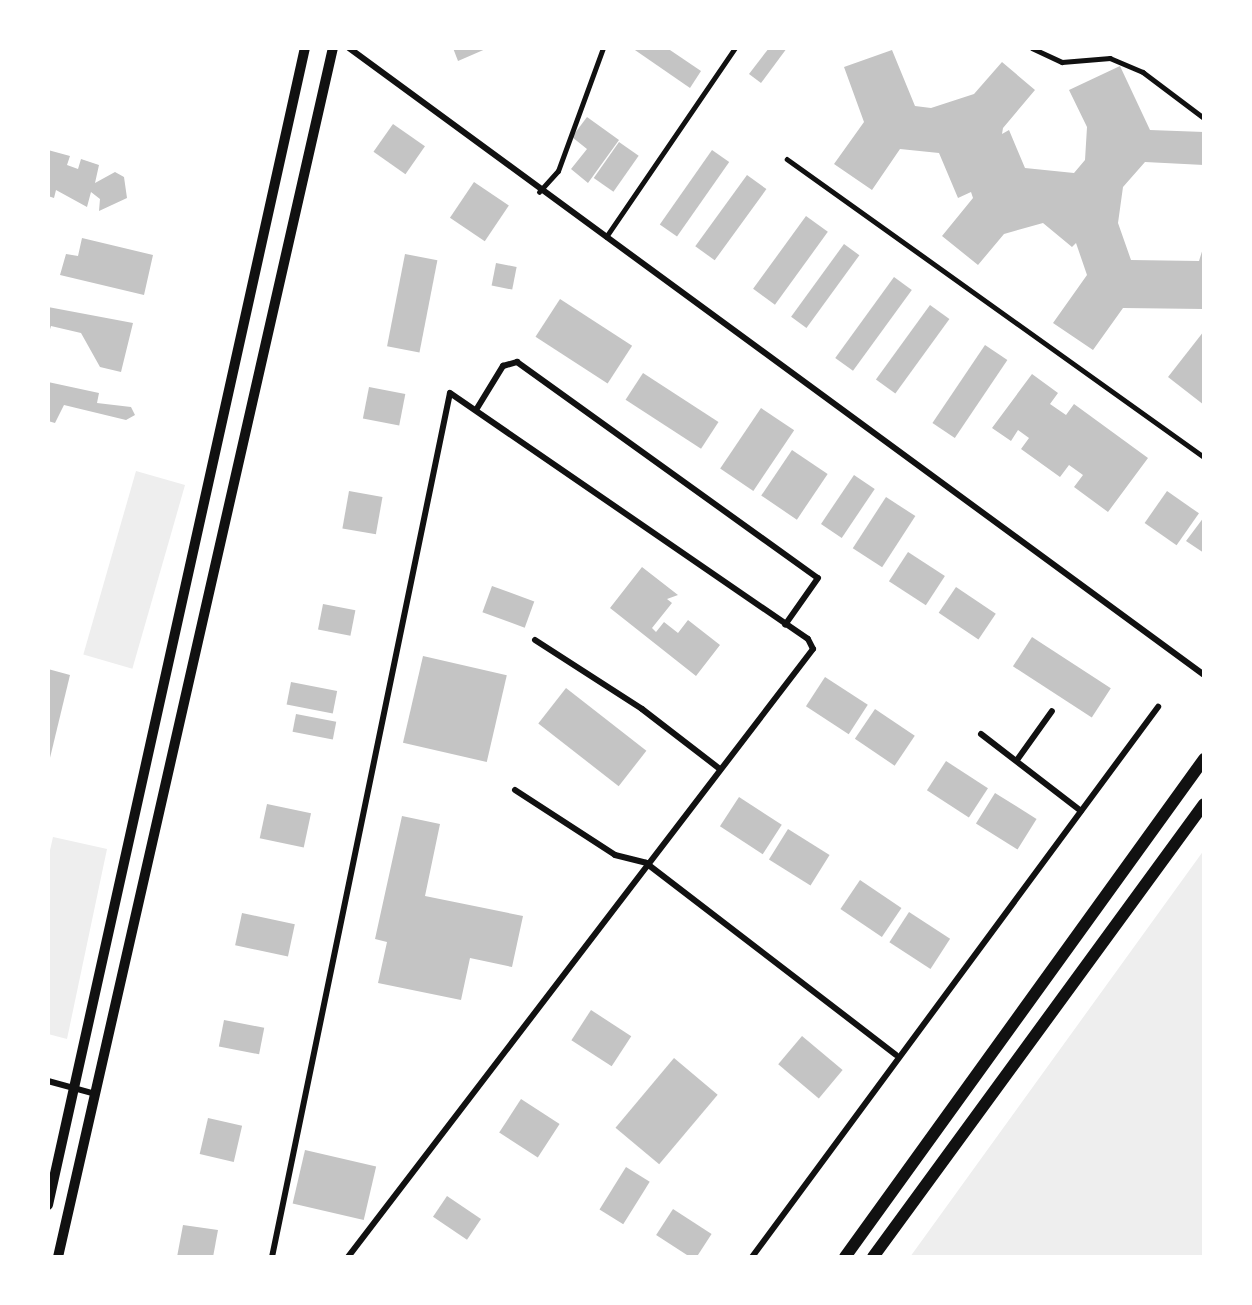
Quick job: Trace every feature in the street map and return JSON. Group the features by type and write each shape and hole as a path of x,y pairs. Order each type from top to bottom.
{"main road":[{"path":"845,1257 1204,759"},
{"path":"873,1257 1204,804"}],"street":[{"path":"48,1205 72,1086 305,48"},
{"path":"58,1257 92,1093 333,48"},
{"path":"349,48 539,192 606,237 1204,675"},
{"path":"476,410 503,366 517,362 818,578 785,625"},
{"path":"272,1257 450,393 808,639 812,653 646,862 348,1257"},
{"path":"536,640 642,709 720,769"},
{"path":"752,1257 896,1055 1158,707"},
{"path":"1017,760 1052,711"},
{"path":"981,734 1081,811"},
{"path":"515,790 615,855 646,862 896,1055"},
{"path":"49,1082 72,1086 92,1093"}],"lane":[{"path":"539,192 558,171 603,48"},
{"path":"606,237 735,48"},
{"path":"1032,48 1062,63 1110,58 1143,72 1204,118"},
{"path":"787,159 1204,456"}],"shaded area":[{"path":"136,471 185,485 132,669 83,655"},
{"path":"53,837 107,849 67,1039 48,1034 48,859"},
{"path":"1204,850 1204,1257 910,1257 1139,940"}],"building":[{"path":"453,48 488,48 458,61"},
{"path":"632,48 667,48 701,71 690,88"},
{"path":"769,48 787,48 761,83 749,74"},
{"path":"892,50 915,106 931,108 974,94 1002,62 1035,90 1003,128 1002,134 1009,130 1025,168 1074,173 1085,160 1087,127 1069,90 1120,66 1150,130 1204,132 1204,165 1145,162 1123,187 1118,223 1131,260 1199,261 1204,245 1204,309 1123,308 1093,350 1053,323 1087,275 1076,243 1072,247 1043,223 1004,234 978,265 942,236 973,198 971,192 958,198 939,153 900,149 872,190 834,164 864,122 844,67"},
{"path":"587,117 619,140 588,183 571,169 587,149 572,137"},
{"path":"393,124 425,146 405,174 373,152"},
{"path":"619,142 639,156 613,192 594,178"},
{"path":"48,150 70,156 67,165 78,169 81,159 99,165 95,183 115,172 124,177 127,198 99,211 100,199 91,192 87,207 56,190 54,198 48,196"},
{"path":"712,150 729,162 677,237 660,225"},
{"path":"747,175 766,189 715,260 695,246"},
{"path":"474,182 509,205 485,241 450,218"},
{"path":"806,216 828,232 775,305 753,289"},
{"path":"82,238 153,255 144,295 60,275 66,254 78,256"},
{"path":"844,244 859,255 806,328 791,317"},
{"path":"405,254 437,260 419,353 387,346"},
{"path":"496,263 517,267 512,290 492,286"},
{"path":"894,277 912,290 853,371 835,358"},
{"path":"560,299 632,346 608,384 535,337"},
{"path":"930,305 949,319 895,394 876,379"},
{"path":"48,307 133,323 121,372 100,367 81,333 51,326 48,336"},
{"path":"1204,331 1204,405 1168,377"},
{"path":"985,345 1007,360 955,438 932,423"},
{"path":"643,373 718,422 701,449 626,400"},
{"path":"1032,374 1058,393 1050,404 1066,415 1074,404 1148,458 1108,512 1074,487 1083,475 1069,465 1060,477 1021,449 1029,438 1018,430 1011,441 992,428"},
{"path":"48,382 99,393 97,403 131,407 135,415 126,420 64,405 55,423 48,421"},
{"path":"369,387 405,394 399,425 363,418"},
{"path":"761,408 794,430 753,491 720,469"},
{"path":"792,450 828,474 797,520 761,496"},
{"path":"854,475 875,489 842,538 821,524"},
{"path":"349,491 382,497 376,534 342,528"},
{"path":"1167,491 1199,513 1177,545 1145,523"},
{"path":"886,497 915,516 882,567 853,548"},
{"path":"1204,517 1204,553 1186,541"},
{"path":"908,552 945,576 926,605 889,581"},
{"path":"642,567 678,595 667,599 672,603 652,628 656,632 664,622 678,633 688,620 720,645 696,676 610,608"},
{"path":"492,586 534,601 525,628 482,612"},
{"path":"956,587 996,614 978,640 939,613"},
{"path":"323,604 355,610 350,636 318,630"},
{"path":"1032,637 1111,688 1092,718 1013,666"},
{"path":"423,656 507,675 487,762 403,743"},
{"path":"48,669 70,675 49,762 48,761"},
{"path":"825,677 868,705 849,734 806,706"},
{"path":"291,682 337,691 333,714 287,705"},
{"path":"566,688 646,751 619,786 538,723"},
{"path":"875,709 915,736 895,766 855,739"},
{"path":"296,714 336,722 333,739 293,732"},
{"path":"946,761 988,788 969,818 927,790"},
{"path":"995,793 1037,819 1017,849 976,824"},
{"path":"739,797 782,825 763,854 720,826"},
{"path":"267,804 311,813 304,848 260,838"},
{"path":"402,816 440,824 425,896 523,916 512,967 470,958 461,1000 378,983 387,942 375,939"},
{"path":"788,829 830,855 810,885 769,860"},
{"path":"860,880 901,908 882,937 840,909"},
{"path":"909,912 950,939 930,969 889,942"},
{"path":"242,913 295,924 288,957 235,945"},
{"path":"591,1010 631,1036 612,1066 571,1040"},
{"path":"224,1020 264,1028 259,1054 219,1047"},
{"path":"802,1036 843,1070 819,1098 778,1064"},
{"path":"674,1058 718,1095 659,1164 616,1128"},
{"path":"521,1099 560,1124 538,1158 499,1133"},
{"path":"208,1118 242,1126 234,1162 200,1154"},
{"path":"305,1150 376,1166 364,1220 293,1204"},
{"path":"626,1167 650,1182 623,1224 600,1209"},
{"path":"447,1196 481,1219 467,1240 433,1217"},
{"path":"673,1209 712,1234 697,1257 690,1257 656,1235"},
{"path":"183,1225 218,1230 213,1257 177,1257"}]}
